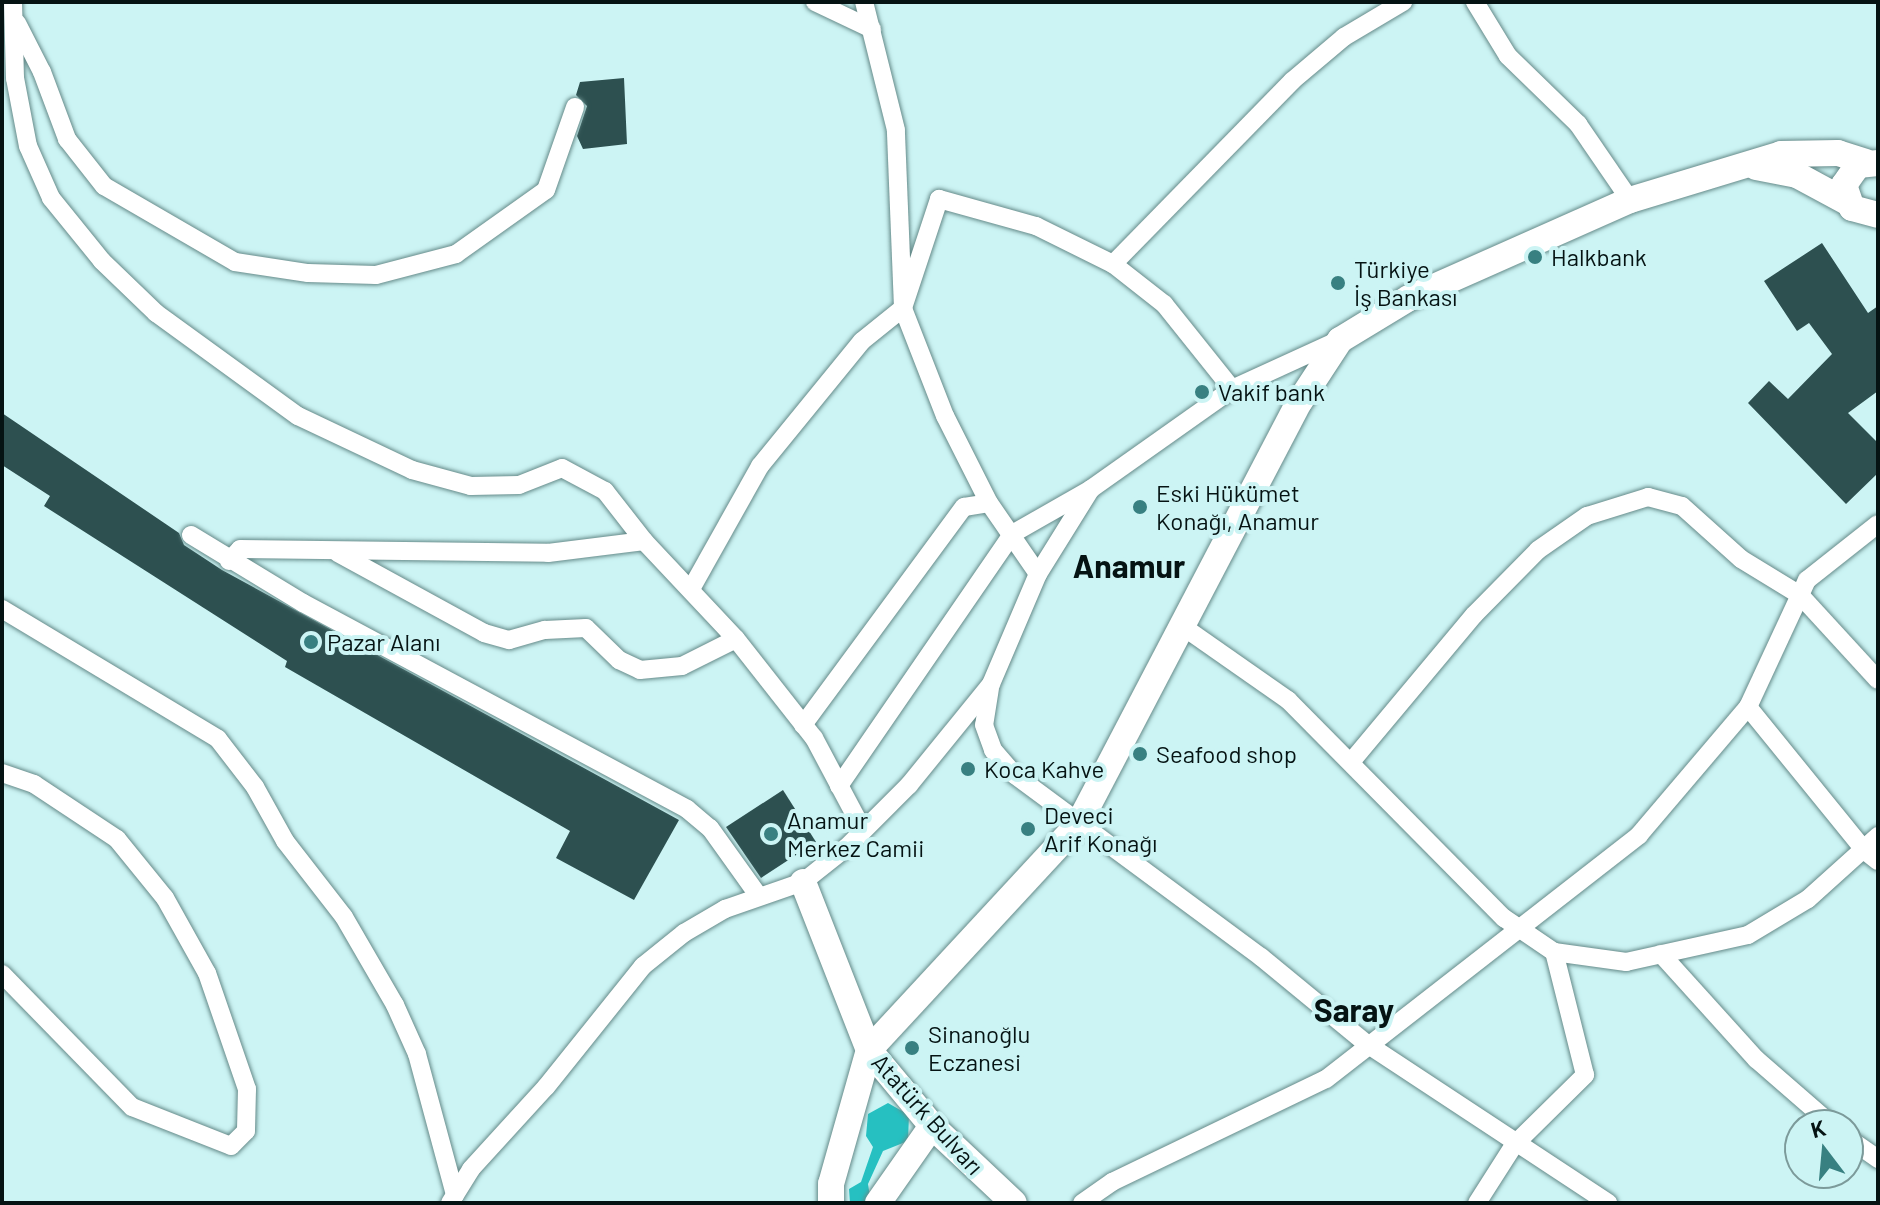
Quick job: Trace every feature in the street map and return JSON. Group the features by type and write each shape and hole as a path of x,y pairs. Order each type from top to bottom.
{"street":[{"path":"815,2 872,29"},
{"path":"864,2 896,130 903,308 945,416 989,503 1038,574"},
{"path":"1113,264 1292,81 1344,37 1403,2"},
{"path":"1475,2 1508,56 1578,124 1630,200"},
{"path":"13,10 42,72 67,139 104,186 235,262 376,275 456,254 546,190 575,107"},
{"path":"13,10 15,78 28,146 51,198 102,261 156,313 298,416 412,470 471,486 519,485 562,468 605,491 644,541 736,639 803,725 863,830"},
{"path":"839,786 1012,534 1091,489 1232,389 1340,340 1409,298 1630,200 1812,151 1872,162"},
{"path":"1872,162 1846,177 1878,237"},
{"path":"1744,167 1797,175 1861,210"},
{"path":"691,589 769,454 862,341 903,308 939,199 1036,226 1113,264 1164,304 1232,389"},
{"path":"831,1203 831,1184 869,1050 1079,823 1185,628 1300,401 1340,340"},
{"path":"1091,489 1038,574 991,684 984,725 993,750 1015,775 1367,1044 1514,1145 1608,1203"},
{"path":"1351,762 1474,615 1538,550 1587,516 1648,497 1682,506 1741,559 1800,595 1878,680"},
{"path":"803,725 964,507 989,503"},
{"path":"1082,1203 1112,1182 1326,1079 1639,835 1748,707 1807,580 1878,524"},
{"path":"191,535 229,561 687,809 710,828 758,895"},
{"path":"229,561 240,549 338,553 386,548 548,553 644,541"},
{"path":"338,553 484,633 509,640 545,630 586,628 619,660 640,670 682,666 736,639"},
{"path":"2,609 218,739 255,787 285,841 344,917 395,1005 421,1068 453,1199"},
{"path":"1185,628 1288,700 1521,929 1554,952 1626,962 1748,935 1871,856 1878,836"},
{"path":"453,1199 471,1169 546,1087 643,966 684,933 758,895 803,882 909,785 991,684"},
{"path":"1748,707 1871,856"},
{"path":"2,773 34,784 117,839 165,898 207,973 247,1089 246,1131 231,1146 132,1107 92,1072 2,974"},
{"name":"Atatürk Bulvarı","path":"803,882 869,1050 932,1126 1014,1203"},
{"path":"1477,1203 1514,1145 1585,1075 1554,952"},
{"path":"1661,954 1756,1059 1814,1109"},
{"path":"878,1203 932,1126"}],"water":[{"path":"888,1103 909,1115 908,1141 883,1151 868,1184 871,1203 850,1203 849,1189 861,1182 873,1147 866,1136 868,1114"}],"building":[{"path":"624,78 627,144 583,149 577,136 587,106 576,95 580,82"},
{"path":"1822,243 1868,313 1878,306 1878,391 1848,413 1878,443 1878,473 1846,504 1748,403 1769,381 1788,399 1832,354 1809,323 1797,331 1764,281"},
{"name":"Pazar Alanı","path":"2,413 179,533 184,545 222,570 679,820 634,900 556,858 570,831 285,667 287,661 44,506 50,496 2,465"},
{"name":"Anamur Merkez Camii","path":"783,790 816,842 761,878 726,827"}],"place":[{"name":"Halkbank","path":"1535,257"},
{"name":"Türkiye İş Bankası","path":"1338,283"},
{"name":"Vakif bank","path":"1202,392"},
{"name":"Eski Hükümet Konağı, Anamur","path":"1140,507"},
{"name":"Pazar Alanı","path":"311,642"},
{"name":"Seafood shop","path":"1140,754"},
{"name":"Koca Kahve","path":"968,769"},
{"name":"Deveci Arif Konağı","path":"1028,829"},
{"name":"Anamur Merkez Camii","path":"771,834"},
{"name":"Sinanoğlu Eczanesi","path":"912,1048"}],"district":[{"name":"Anamur","path":"1129,565"},
{"name":"Saray","path":"1354,1009"}]}
